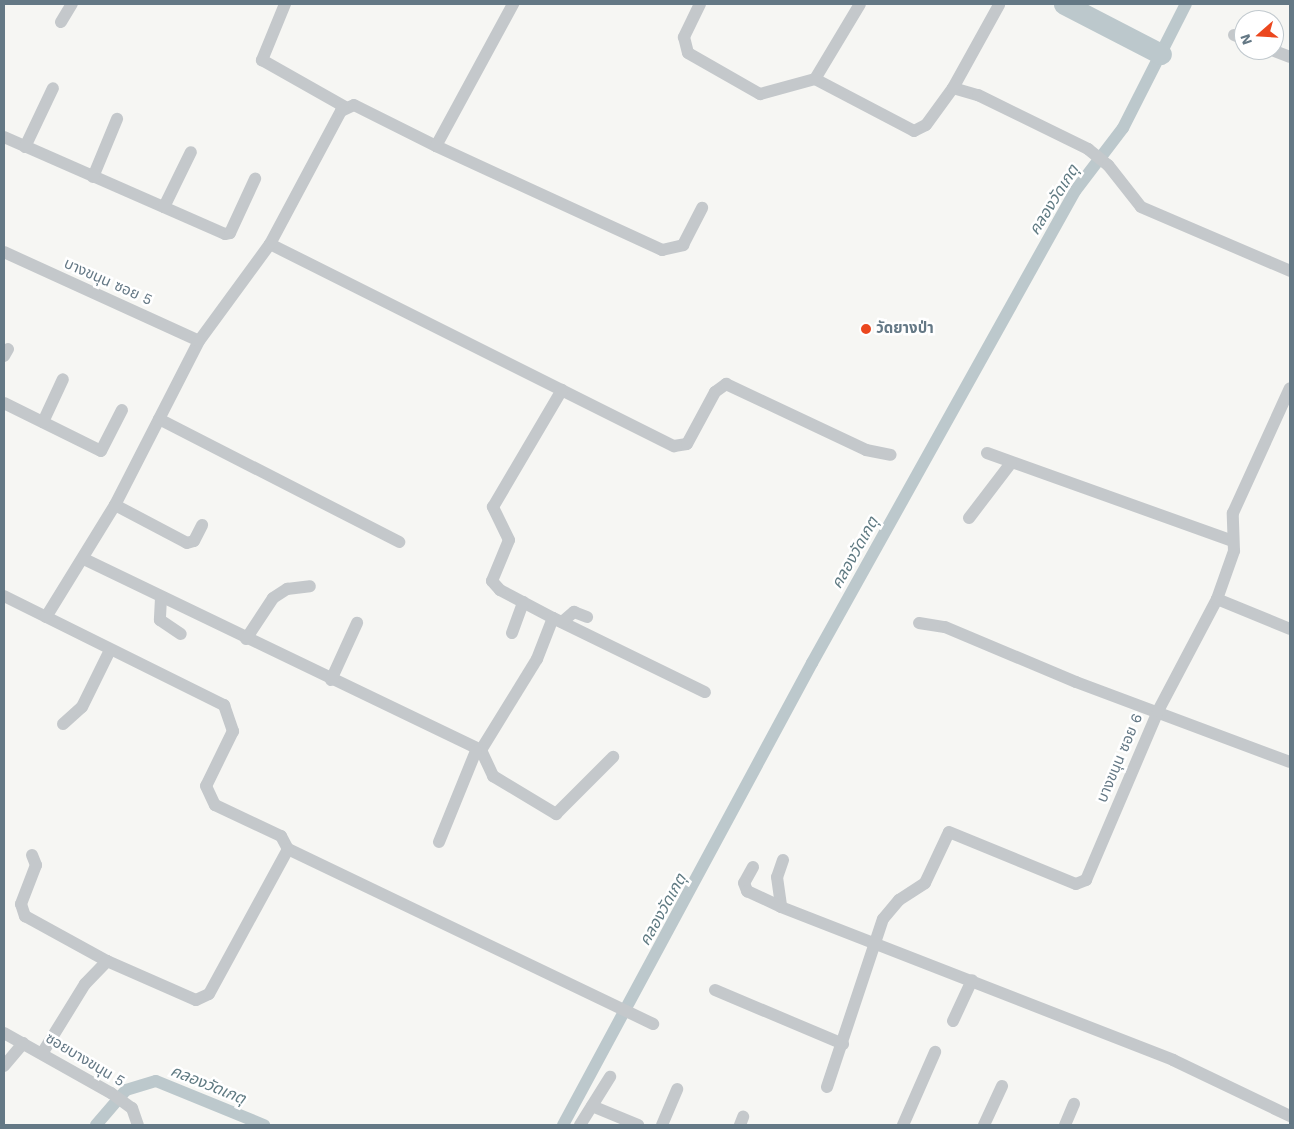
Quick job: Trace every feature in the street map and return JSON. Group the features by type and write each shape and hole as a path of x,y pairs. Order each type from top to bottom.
{"street":[{"path":"61,22 72,4"},
{"path":"285,4 262,60 344,107 354,105 436,146 662,250 683,245 702,208"},
{"path":"436,146 513,4"},
{"path":"700,4 684,37 688,54 760,94 815,79 914,130 926,125 953,88 999,5"},
{"path":"815,79 860,4"},
{"path":"25,147 53,88"},
{"path":"953,88 978,95 1088,149 1108,165 1141,207 1290,272"},
{"path":"46,618 84,559 115,505 199,341 270,244 344,107"},
{"path":"94,177 117,119"},
{"path":"4,137 228,234 255,179"},
{"path":"164,207 191,152"},
{"path":"270,244 562,390 681,447 720,386 732,385 866,450 891,456"},
{"name":"บางขนุน ซอย 5","path":"4,252 199,341"},
{"path":"43,422 63,380"},
{"name":"บางขนุน ซอย 6","path":"827,1087 884,919 899,900 925,883 949,832 1081,884 1157,714 1216,599 1232,558 1233,513 1290,388"},
{"path":"562,390 493,507 509,540 492,581 523,602 557,620 705,692"},
{"path":"4,403 101,451 122,410"},
{"path":"159,419 399,542"},
{"path":"987,453 1233,541"},
{"path":"969,518 1011,463"},
{"path":"115,505 187,543 194,541 202,525"},
{"path":"84,559 161,598 478,750 493,776 556,814 613,757"},
{"path":"246,639 273,598 287,589 310,586"},
{"path":"4,596 224,705 233,731 206,786 208,796 228,812 281,836 288,849 653,1024"},
{"path":"161,598 160,620 182,634"},
{"path":"1216,599 1290,629"},
{"path":"512,633 523,602"},
{"path":"439,842 478,750 523,685 557,620 574,612 586,617"},
{"path":"331,680 357,623"},
{"path":"919,623 945,627 1157,714 1290,762"},
{"path":"63,724 82,707 110,650"},
{"path":"32,855 36,865 21,904 25,916 107,961 183,997 206,997 288,849"},
{"path":"781,907 776,877 783,860"},
{"path":"754,867 744,887 781,907 972,980 1172,1060 1290,1116"},
{"path":"43,1052 85,984 107,961"},
{"path":"953,1021 972,980"},
{"path":"715,990 843,1044"},
{"name":"ซอยบางขนุน 5","path":"4,1033 43,1052 126,1103 138,1125"},
{"path":"4,1066 23,1043"},
{"path":"903,1125 935,1052"},
{"path":"580,1125 610,1076"},
{"path":"984,1125 1002,1086"},
{"path":"662,1125 677,1089"},
{"path":"1065,1125 1074,1104"},
{"path":"592,1106 638,1125"}],"waterway":[{"path":"1064,4 1161,54"},
{"name":"คลองวัดเกตุ","path":"563,1125 812,663 1075,191 1123,128 1186,4"},
{"name":"คลองวัดเกตุ","path":"96,1125 126,1090 156,1081 264,1125"}],"place":[{"name":"วัดยางป่า","path":"866,329"}]}
